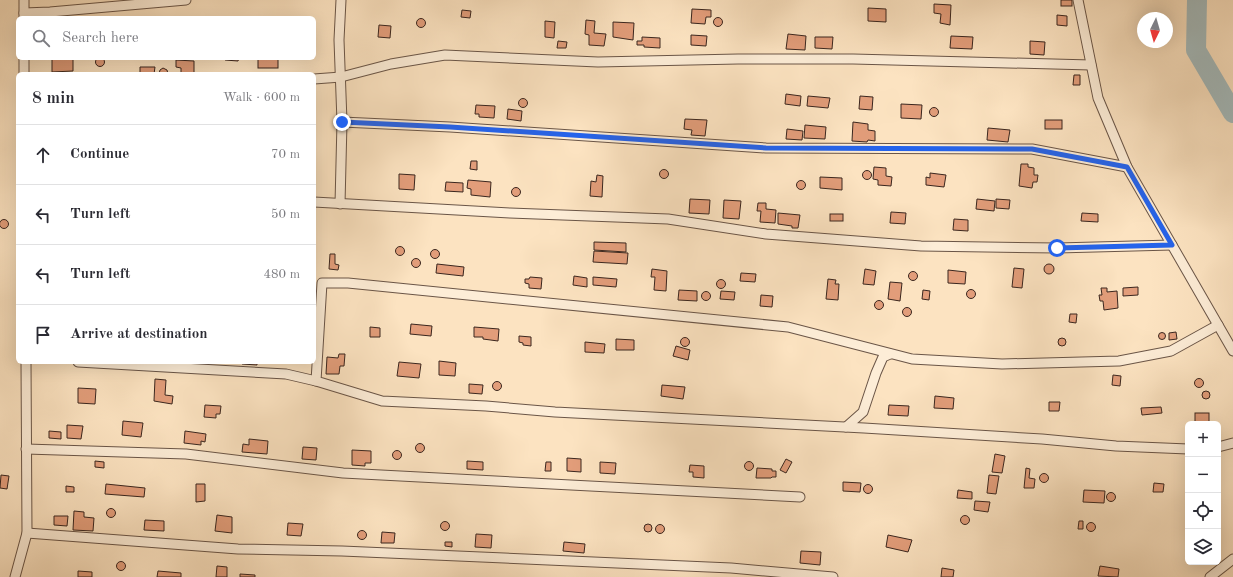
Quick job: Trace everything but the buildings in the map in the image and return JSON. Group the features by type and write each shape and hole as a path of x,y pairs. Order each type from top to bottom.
{"street":[{"path":"24,0 24,15 186,0"},
{"path":"340,204 342,122 339,40 341,0"},
{"path":"1078,0 1098,98 1127,167 1233,351"},
{"path":"316,79 341,77 391,64 445,55 598,62 738,59 838,59 1091,65"},
{"path":"24,60 24,72"},
{"path":"342,122 450,127 766,148 1032,149 1127,167"},
{"path":"316,202 510,213 668,219 766,234 921,246 1057,248 1172,245"},
{"path":"316,381 318,283 355,284 788,327 912,359 1002,364 1119,361 1171,351 1218,325"},
{"path":"846,427 863,412 883,357 890,354"},
{"path":"15,577 26,533 26,364"},
{"path":"113,364 286,374 316,381 382,401 486,406 555,412 846,427 1042,439 1116,446 1185,449"},
{"path":"1221,446 1233,443"},
{"path":"26,448 186,454 343,473 800,497"},
{"path":"26,533 238,549 356,551 723,568 832,577"},
{"path":"1210,577 1233,558"}],"waterway":[{"path":"1197,0 1196,50 1233,113"}],"route":[{"path":"342,122 450,127 766,148 1032,149 1127,167 1172,245 1057,248"}]}
